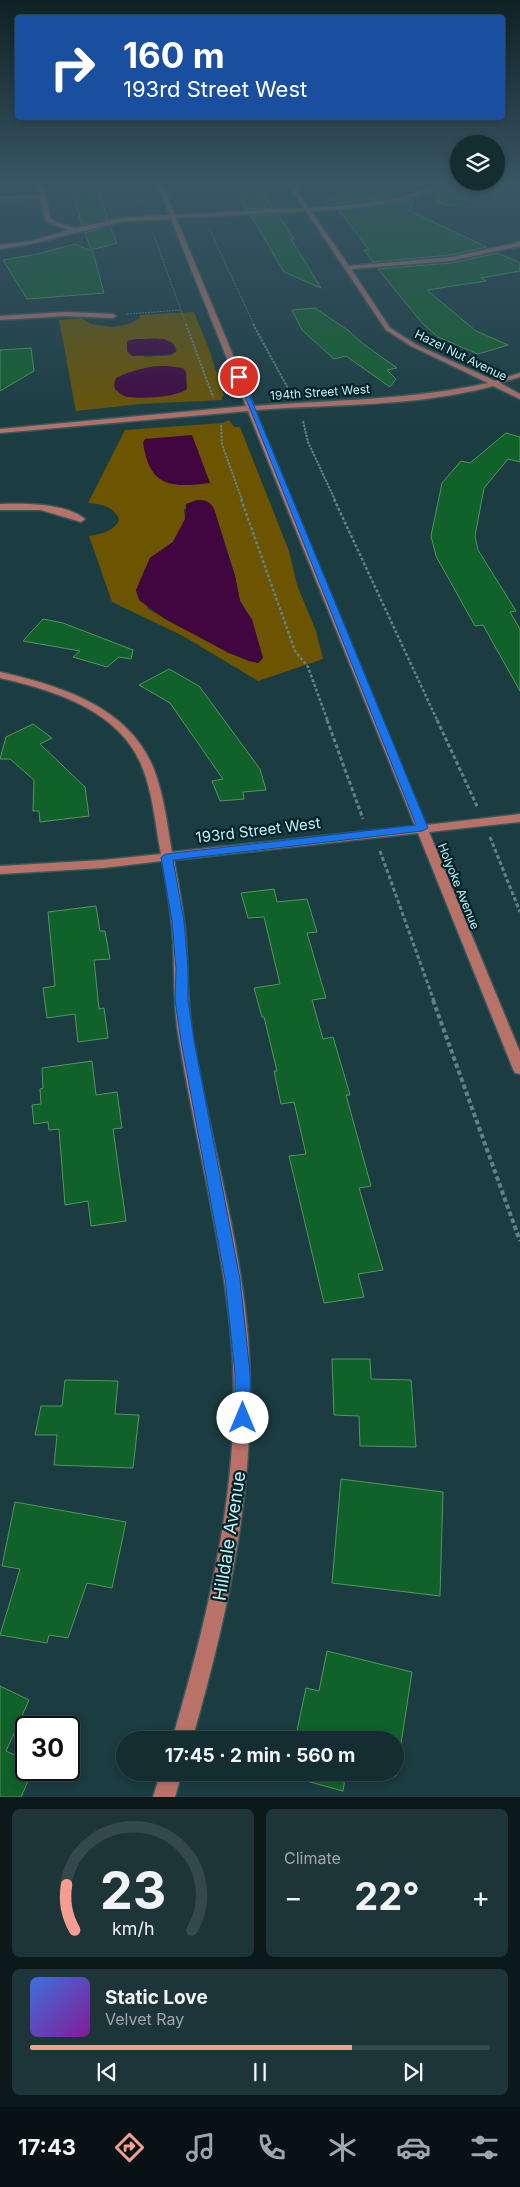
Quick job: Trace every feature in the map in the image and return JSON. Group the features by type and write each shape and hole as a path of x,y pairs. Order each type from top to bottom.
{"street":[{"name":"Holyoke Avenue","path":"195,269 520,1069"},
{"name":"Hazel Nut Avenue","path":"347,269 388,329 412,345 520,397"},
{"path":"0,318 66,314 113,316"},
{"name":"194th Street West","path":"0,431 122,418 414,397 494,383 520,375"},
{"path":"0,507 45,507 56,509 80,519"},
{"name":"Hilldale Avenue","path":"0,674 38,684 70,696 108,717 130,737 142,755 153,783 178,921 182,969 181,1000 232,1279 244,1404 238,1489 229,1552 204,1670 185,1731"},
{"name":"193rd Street West","path":"0,870 56,868 166,857 520,818"},
{"path":"164,1797 169,1781"}],"path":[{"path":"167,269 210,392 216,402"},
{"path":"228,269 261,340 303,417 304,430 308,442 484,822 520,912"},
{"path":"113,316 138,312 181,310"},
{"path":"220,422 222,444 295,651 308,666 361,817"},
{"path":"374,834 520,1241"}],"shaded area":[{"path":"194,312 209,349 224,396 222,396 222,400 140,404 76,411 59,320 81,318 91,324 112,327 129,324 140,318 140,315","holes":["156,338 172,342 177,350 172,355 146,357 127,351 127,342 129,340","154,366 167,366 171,395 126,397 115,389 114,384 122,375"]},
{"path":"135,339 164,339 174,345 176,352 166,355 132,356 127,351 127,342"},
{"path":"167,366 183,368 186,372 187,389 166,396 139,398 124,396 115,389 116,378 122,375 147,368"},
{"path":"229,420 234,427 240,427 289,551 297,585 316,631 323,659 258,681 183,636 112,602 89,536 111,529 119,519 110,508 88,503 125,430 223,423","holes":["184,509 214,509 235,576 240,601 252,620 263,658 258,663 229,653 148,609 139,583 150,558 173,542 185,519"]},
{"path":"192,435 210,483 196,485 173,484 157,476 146,458 143,443 145,439"},
{"path":"197,500 211,504 214,509 235,576 240,601 252,620 263,658 258,663 229,653 165,619 139,600 136,590 150,558 173,542 185,519 186,504"}],"building":[{"path":"8,269 98,269 104,293 27,299"},
{"path":"282,269 309,269 321,288 284,272"},
{"path":"378,269 520,269 520,271 481,278 486,281 427,290 476,331 508,345 478,354 438,337 423,324"},
{"path":"315,308 349,331 362,343 397,368 387,370 396,379 390,387 346,356 334,359 302,330 292,310"},
{"path":"31,348 34,371 0,391 0,350"},
{"path":"506,433 520,437 520,462 508,459 484,488 475,536 478,550 516,611 510,612 520,629 520,691 483,625 475,626 436,556 431,536 442,483 461,461 470,463"},
{"path":"43,619 63,623 133,650 131,659 119,657 107,667 73,657 80,651 23,641"},
{"path":"169,669 199,686 260,769 266,790 243,792 244,799 220,801 212,781 223,779 170,703 139,685"},
{"path":"33,724 52,738 40,744 85,787 89,816 40,822 39,811 33,811 34,780 10,759 0,759 6,737"},
{"path":"274,889 277,902 307,899 317,932 307,933 326,998 312,1000 323,1039 333,1037 350,1095 346,1095 371,1186 359,1188 383,1270 358,1274 364,1297 324,1303 289,1156 306,1154 294,1102 281,1104 274,1071 277,1071 264,1017 262,1017 254,988 280,984 264,917 248,918 241,893"},
{"path":"96,906 100,931 105,931 110,959 94,960 99,1009 104,1008 108,1038 78,1042 75,1014 47,1018 43,988 55,986 48,912"},
{"path":"92,1061 96,1095 117,1092 122,1128 113,1129 126,1221 91,1226 88,1201 65,1205 59,1129 49,1130 48,1122 34,1124 32,1105 41,1104 40,1089 43,1088 42,1068"},
{"path":"332,1359 370,1359 371,1379 411,1380 416,1447 360,1446 359,1416 334,1415"},
{"path":"65,1380 118,1381 115,1414 139,1415 133,1468 54,1465 57,1435 35,1435 41,1406 62,1406"},
{"path":"341,1479 443,1492 440,1596 332,1583"},
{"path":"15,1502 126,1522 112,1588 87,1583 68,1638 49,1635 47,1643 0,1635 20,1569 2,1566"},
{"path":"327,1651 412,1672 403,1731 297,1731 306,1688 319,1691"},
{"path":"0,1686 29,1700 22,1716 15,1716 15,1731 6,1751 15,1755 15,1781 28,1781 21,1797 0,1797"},
{"path":"306,1781 345,1781 343,1791"}],"route":[{"path":"239,377 422,828 166,857 178,921 182,969 181,1000 187,1041 232,1279 242,1373 243,1418"}]}
